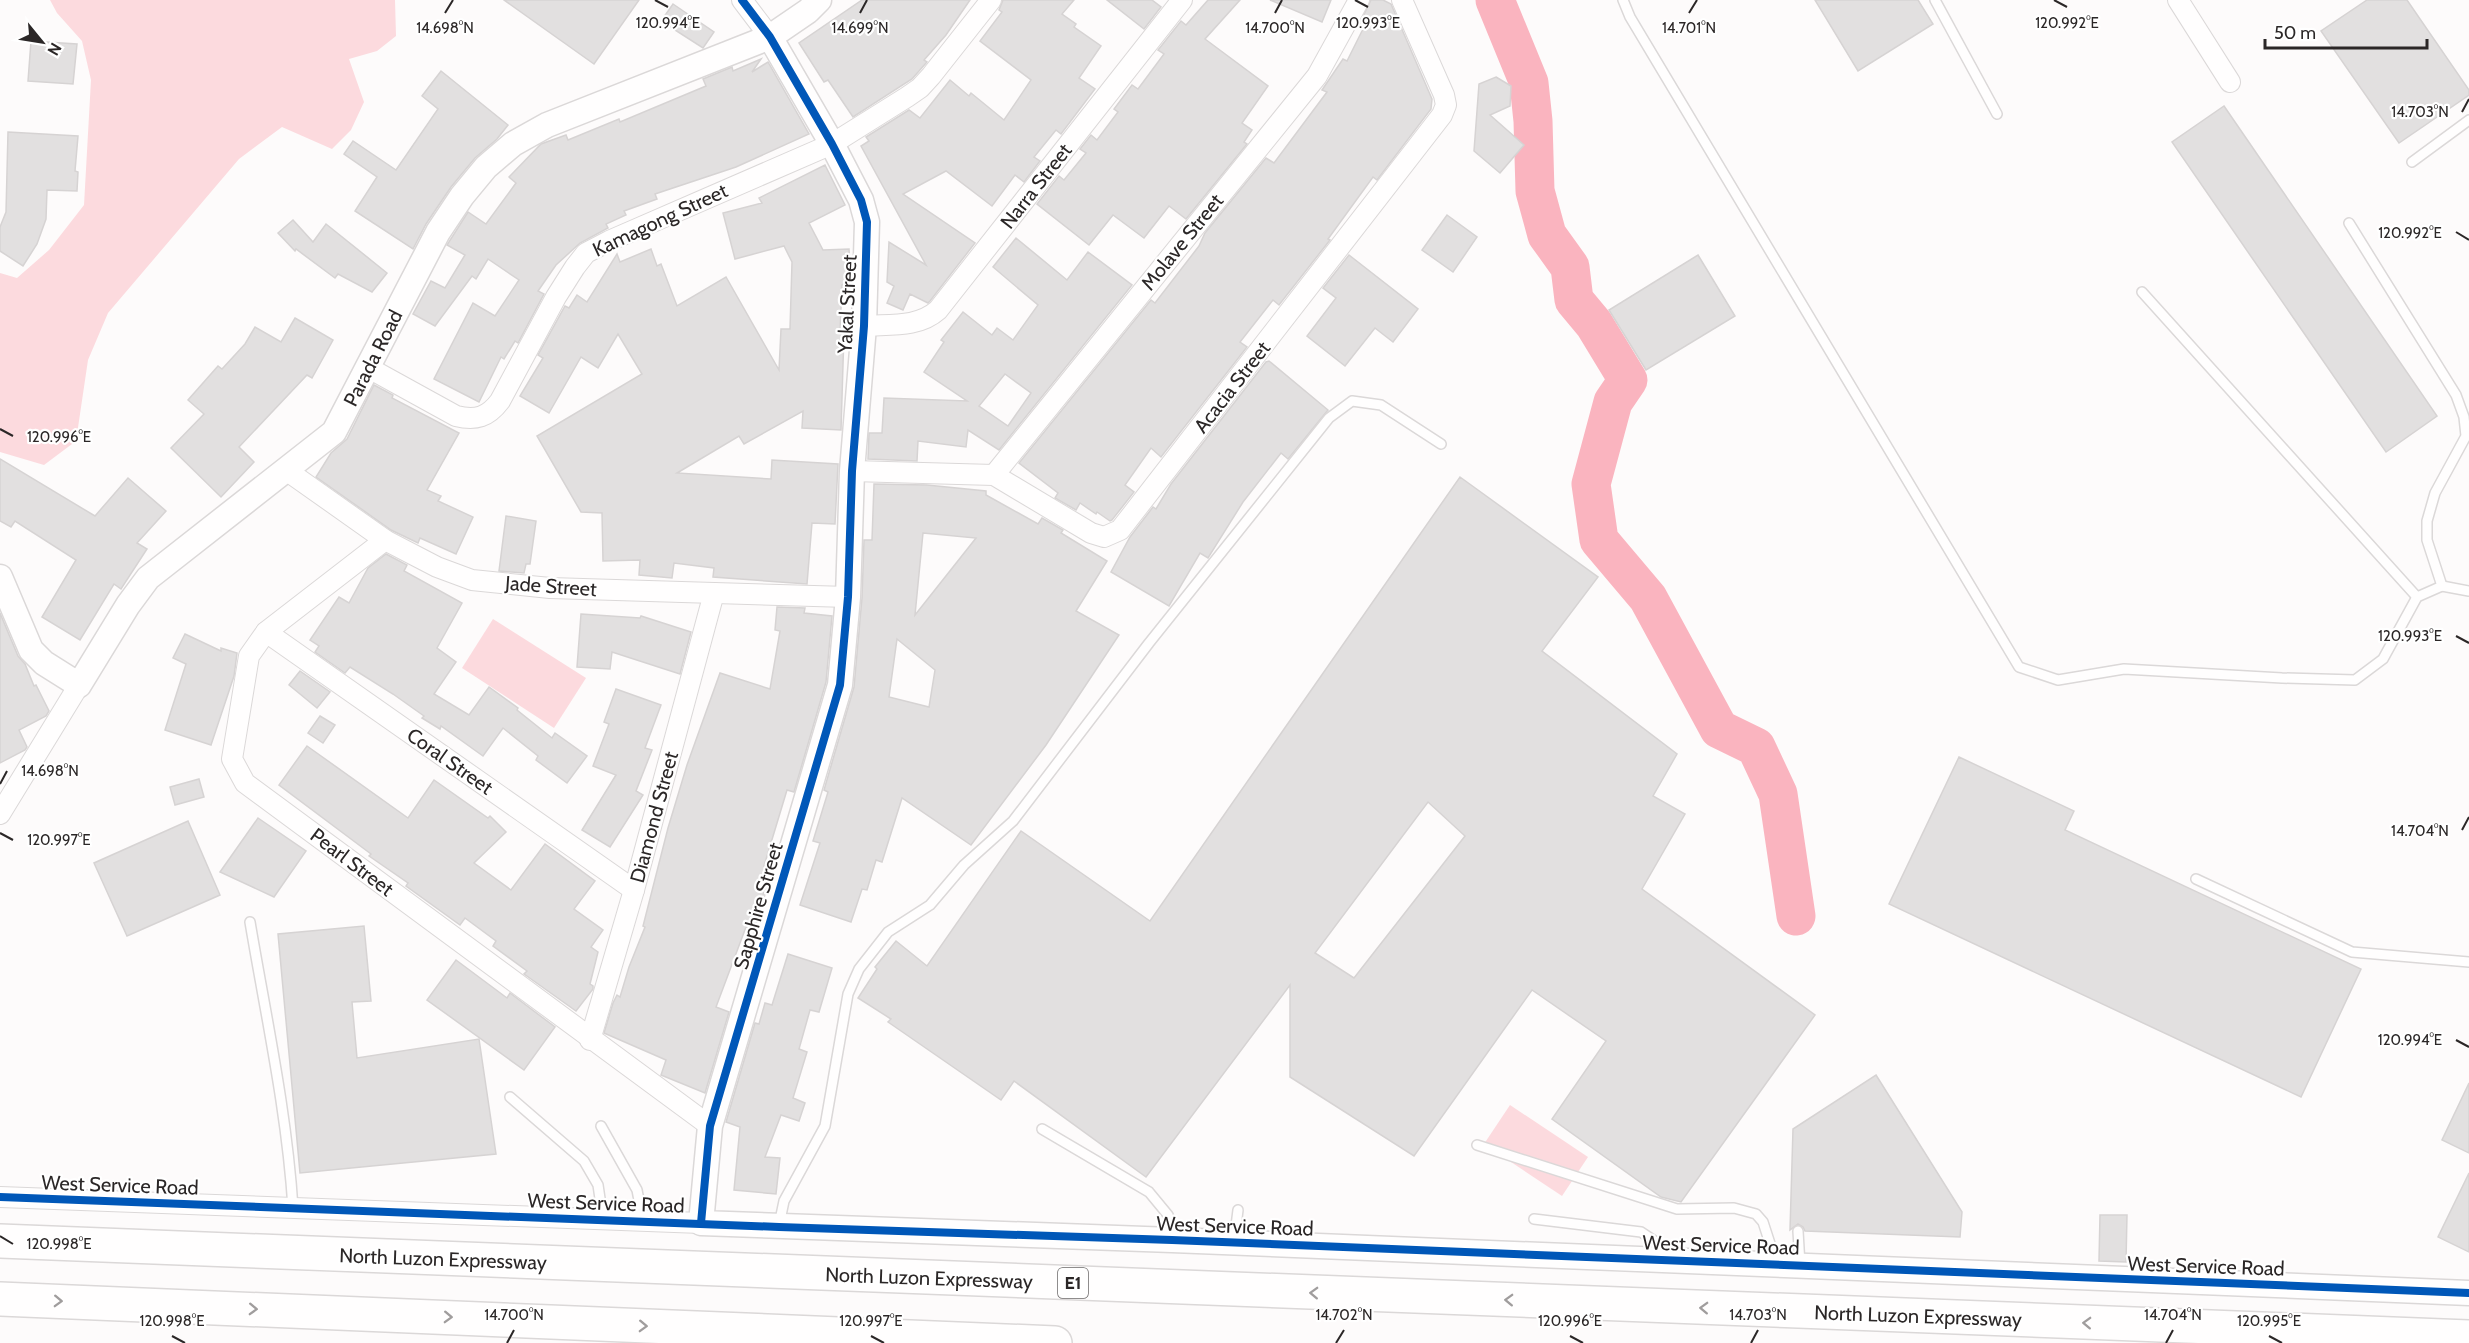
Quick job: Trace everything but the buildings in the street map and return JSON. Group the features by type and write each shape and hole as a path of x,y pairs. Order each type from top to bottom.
{"highway":[{"name":"North Luzon Expressway","path":"0,1241 2469,1337"},
{"path":"0,1299 1055,1343"}],"street":[{"path":"742,0 770,37"},
{"name":"Parada Road","path":"0,814 128,605 148,578 334,432 438,232 462,196 486,167 513,144 547,125 770,37 808,11 819,0"},
{"name":"Kamagong Street","path":"368,367 456,416 470,420 483,417 493,411 500,401 556,297 586,253 832,144 920,88 991,0"},
{"name":"Narra Street","path":"864,326 919,322 938,310 1182,0"},
{"name":"Molave Street","path":"994,475 1317,76 1359,0"},
{"name":"Acacia Street","path":"852,471 994,475 1091,533 1104,537 1120,530 1442,115 1446,105 1444,95 1402,0"},
{"path":"2178,0 2230,82"},
{"name":"Yakal Street","path":"770,37 832,144 861,200 867,222 864,326 852,471 848,597"},
{"name":"Jade Street","path":"286,470 385,540 437,567 472,580 550,588 848,597"},
{"name":"Pearl Street","path":"385,540 266,632 249,656 232,759 245,783 590,1040 710,1126"},
{"path":"0,577 31,650 44,663 79,685"},
{"name":"Diamond Street","path":"590,1040 634,890 714,593"},
{"name":"Sapphire Street","path":"701,1223 710,1126 840,685 848,597"},
{"name":"Coral Street","path":"266,632 634,890"},
{"name":"West Service Road","path":"0,1197 1234,1242 2469,1293"}],"lane":[{"path":"1623,0 1630,17 2019,667 2058,680 2124,669 2355,680 2383,659 2417,597 2442,586 2469,591"},
{"path":"1935,0 1997,114"},
{"path":"2412,162 2469,120"},
{"path":"2349,223 2456,394 2464,417 2466,436 2435,493 2427,520 2427,540 2442,586"},
{"path":"2142,292 2417,597"},
{"path":"779,1227 784,1201 825,1126 848,993 859,969 875,947 888,932 930,905 964,865 1013,821 1149,643 1329,418 1352,401 1381,405 1441,444"},
{"path":"2196,879 2352,952 2469,962"},
{"path":"250,922 291,1176 293,1208"},
{"path":"510,1097 573,1150 588,1167 598,1185 603,1220"},
{"path":"601,1126 637,1190 643,1221"},
{"path":"1042,1129 1149,1192 1168,1215 1172,1227 1172,1240"},
{"path":"1477,1145 1677,1209 1734,1208 1756,1214 1789,1264"},
{"path":"1234,1242 1238,1210"},
{"path":"1534,1219 1641,1232 1656,1242 1657,1259"},
{"path":"1789,1264 1798,1231"}],"shaded area":[{"path":"50,0 395,0 396,36 377,51 349,59 364,102 351,130 332,149 282,127 239,159 108,313 88,360 76,441 44,465 0,452 0,273 17,278 49,250 84,205 91,80 82,41 57,13"},
{"path":"493,619 586,678 554,728 462,668"},
{"path":"1510,1105 1588,1157 1562,1196 1484,1144"}],"waterway":[{"path":"1495,0 1529,83 1533,121 1535,191 1547,235 1570,267 1574,300 1594,324 1628,380 1613,402 1591,484 1599,540 1648,598 1719,729 1756,747 1778,794 1796,916"}],"cycle path":[{"path":"701,1223 710,1126 840,685 848,597 852,471 864,326 867,222 861,200 832,144 770,37 742,0"},
{"path":"0,1197 1172,1240 2469,1293"}]}
